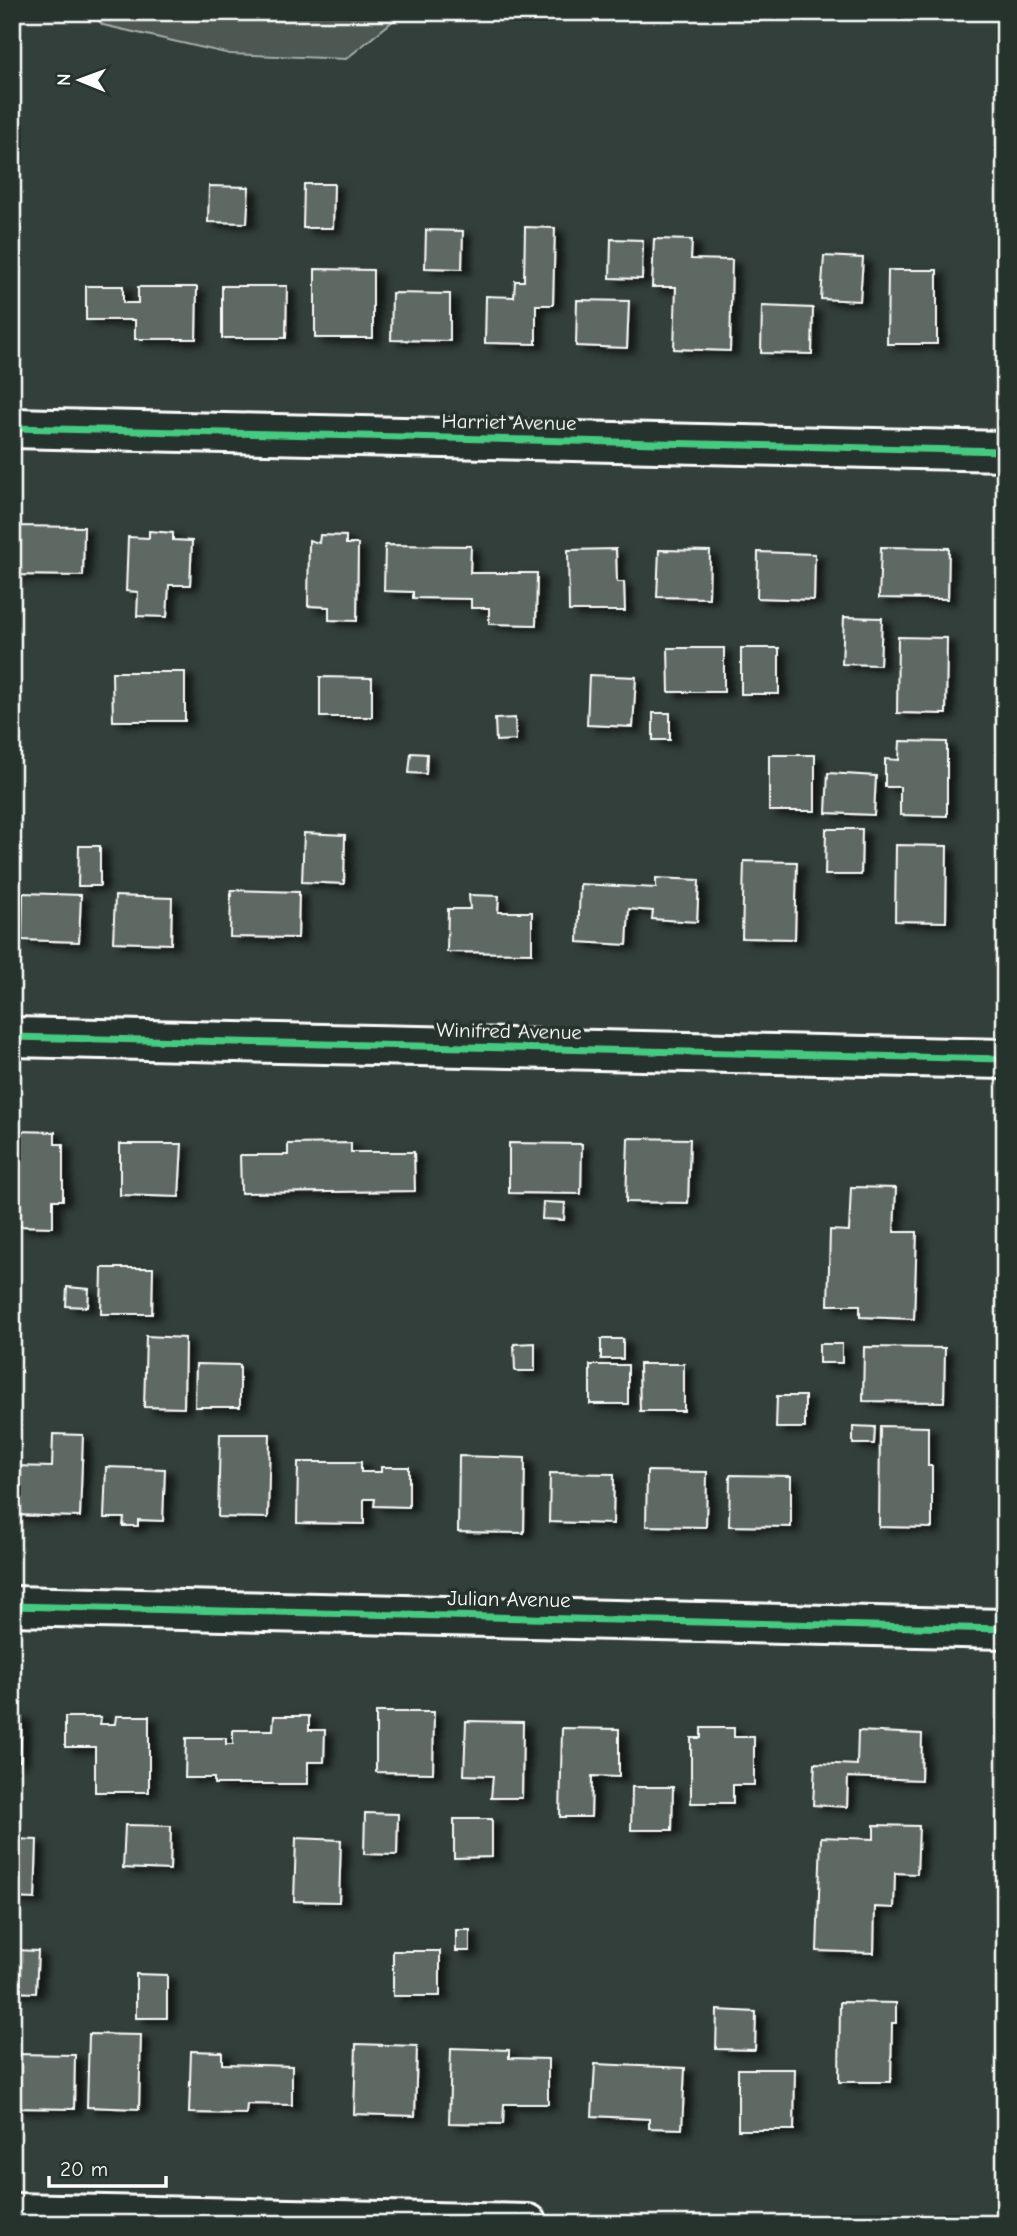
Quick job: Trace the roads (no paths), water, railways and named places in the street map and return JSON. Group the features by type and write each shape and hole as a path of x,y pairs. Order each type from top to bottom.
{"street":[{"name":"Harriet Avenue","path":"12,428 1005,451"},
{"name":"Winifred Avenue","path":"12,1037 1005,1059"},
{"name":"Julian Avenue","path":"12,1606 1005,1629"},
{"path":"12,2213 528,2224"}]}
